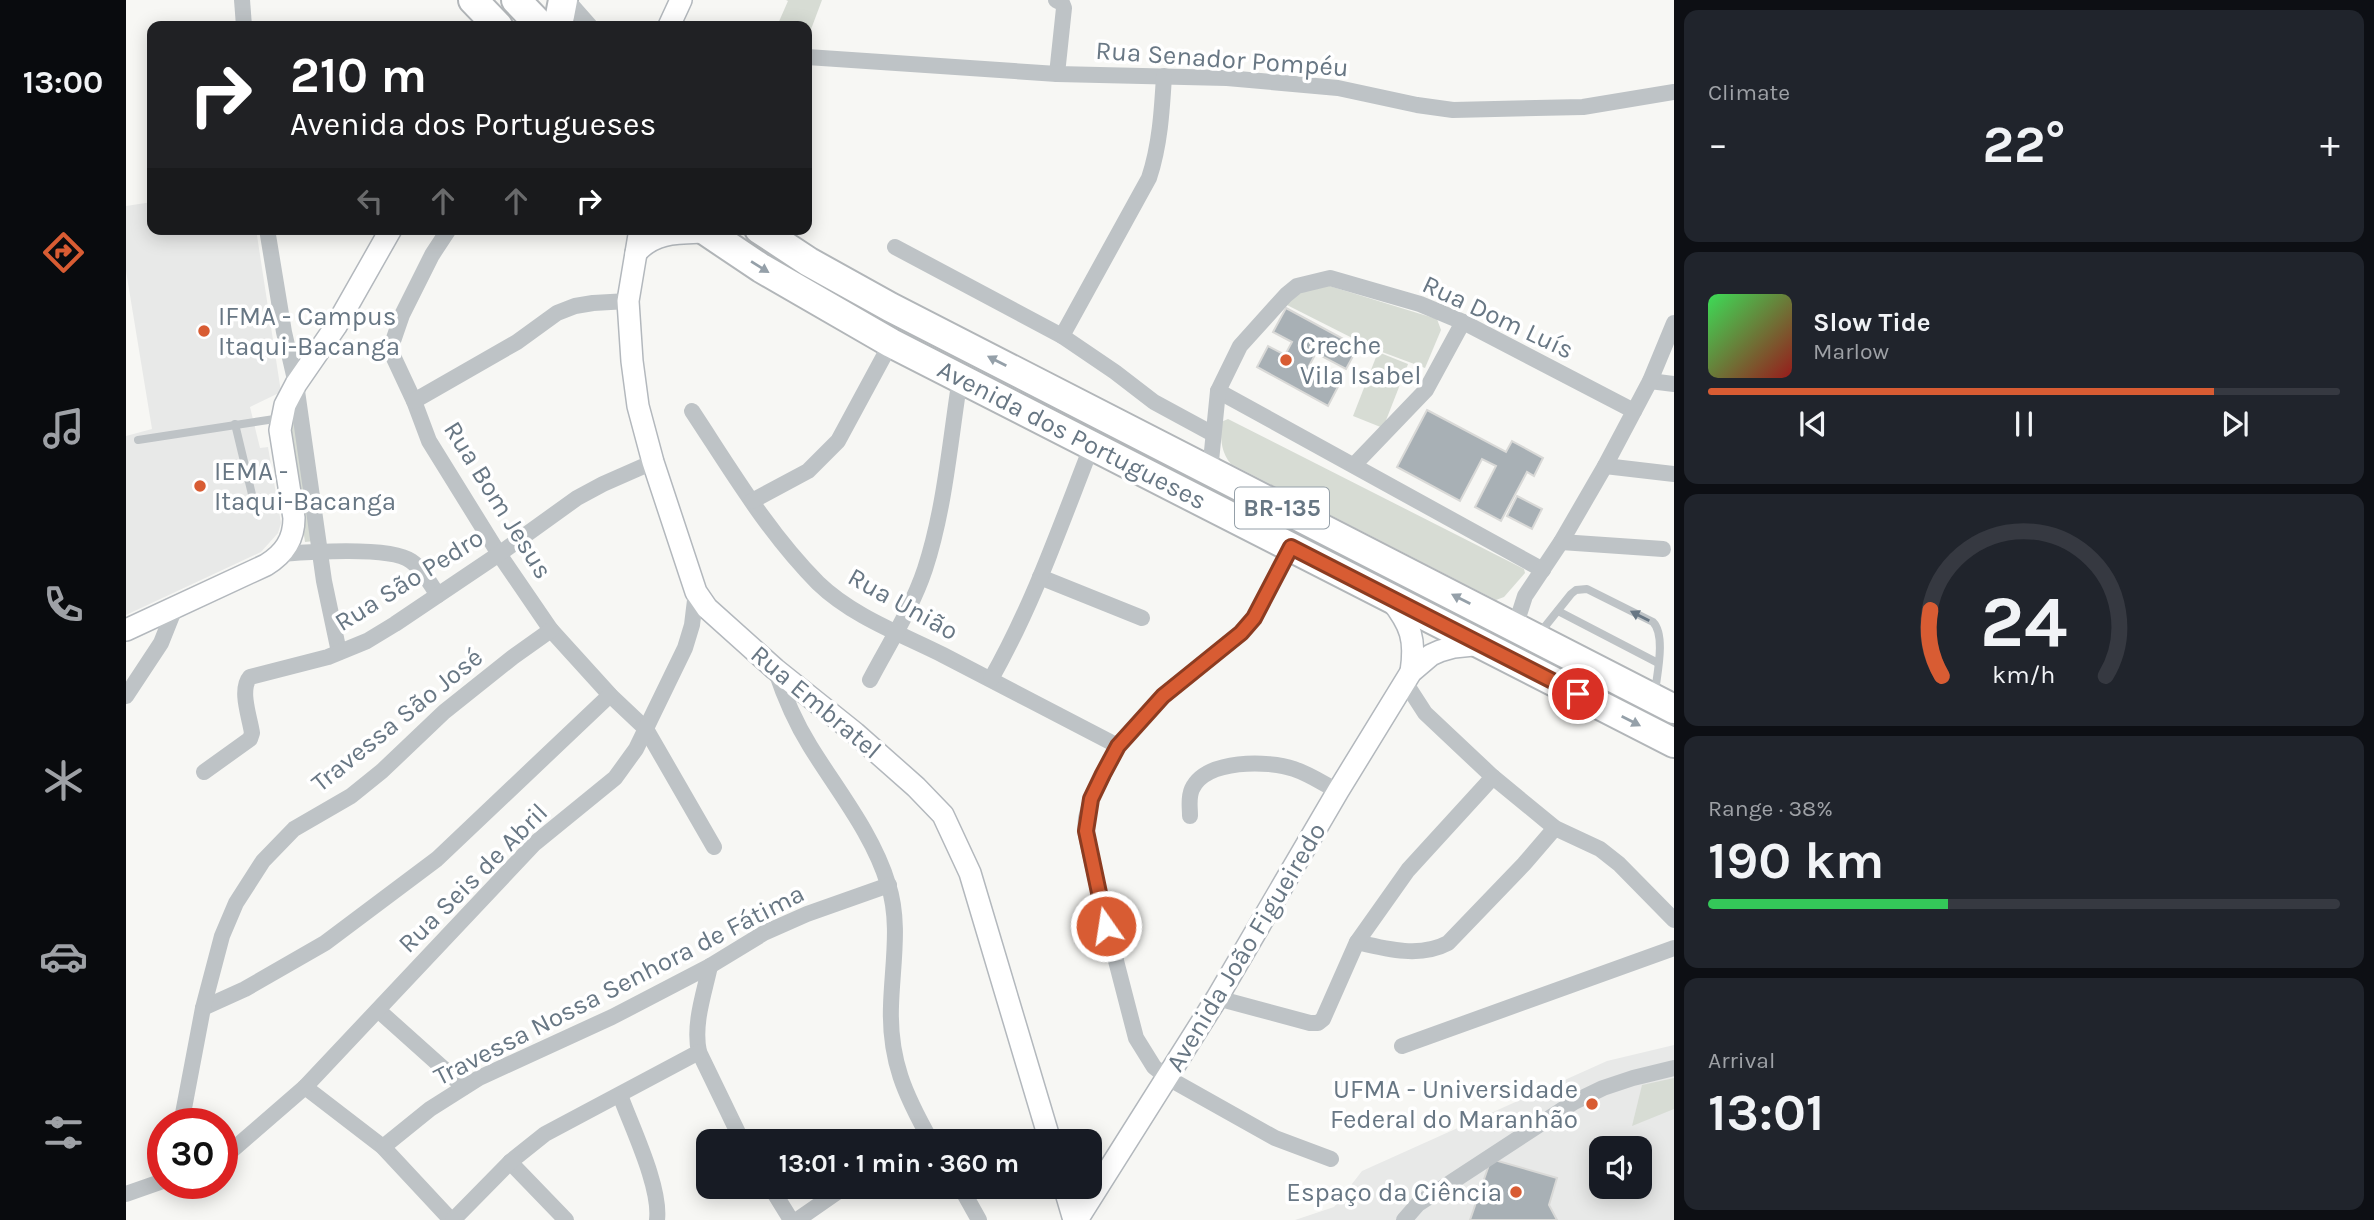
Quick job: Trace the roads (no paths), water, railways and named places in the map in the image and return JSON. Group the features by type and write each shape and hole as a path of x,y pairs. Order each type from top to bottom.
{"highway":[{"path":"473,0 493,21"},
{"path":"516,0 536,21"},
{"path":"559,21 565,0"},
{"name":"Avenida dos Portugueses","path":"711,235 761,268 891,343 1674,743"},
{"name":"Avenida dos Portugueses","path":"768,235 890,307 1664,704"},
{"path":"1014,405 1016,389 1029,387 1111,430 1149,440"}],"main road":[{"path":"670,21 681,0"},
{"path":"126,630 266,565 282,554 292,537 294,518 280,430 285,405 296,384 336,326 388,235"},
{"name":"Rua Embratel","path":"639,235 628,301 637,395 653,462 696,592 707,608 775,669 855,733 943,815 970,873 1046,1129"},
{"path":"636,253 643,245 665,235"},
{"path":"1388,597 1411,631 1413,644 1408,677"},
{"name":"Avenida João Figueiredo","path":"1076,1220 1217,998 1408,677 1431,655 1440,651 1483,645"},
{"path":"1069,1199 1076,1220"}],"street":[{"path":"242,0 244,21"},
{"path":"565,0 585,21"},
{"path":"1056,0 1062,3 1064,8 1057,74"},
{"name":"Rua Senador Pompéu","path":"812,57 1057,74 1227,78 1338,88 1453,110 1583,107 1674,92"},
{"path":"1062,336 1149,178 1155,161 1164,76"},
{"path":"268,235 296,384 324,581 340,652"},
{"name":"Rua Bom Jesus","path":"445,235 432,255 395,332 393,356 429,441 499,554 551,630 610,695 646,729 714,847"},
{"path":"895,247 1062,336 1154,402 1213,434"},
{"name":"Rua Dom Luís","path":"1210,471 1218,391 1241,346 1264,317 1297,286 1330,278 1420,304 1463,321 1634,411"},
{"path":"414,401 517,342 556,313 575,306 628,301"},
{"path":"1354,465 1426,390 1463,321"},
{"path":"1515,627 1525,596 1561,542 1650,381 1674,323"},
{"path":"752,501 808,471 838,441 891,343"},
{"path":"870,680 917,590 925,567 938,515 960,378"},
{"path":"1650,381 1674,384"},
{"path":"1218,391 1543,570"},
{"name":"Rua União","path":"692,411 752,501 789,551 820,585 859,614 1118,746"},
{"path":"991,679 1040,577 1092,446"},
{"name":"Rua São Pedro","path":"204,772 250,739 252,733 245,683 250,677 290,668 367,641 499,554 577,498 653,462"},
{"path":"1605,466 1674,474"},
{"path":"1561,542 1663,549"},
{"path":"1291,547 1254,618 1234,639 1163,696 1118,746 1091,799 1086,831 1113,953 1136,1038 1143,1052 1168,1078 1275,1138 1331,1159"},
{"path":"282,554 320,551 396,555 410,559 438,595"},
{"path":"1040,577 1142,618"},
{"name":"Rua Seis de Abril","path":"238,1145 305,1087 534,844 615,778 625,766 685,648 692,625 696,592"},
{"path":"126,696 161,643 175,608"},
{"name":"Travessa São José","path":"184,1108 202,1008 222,936 236,903 263,861 294,829 351,796 382,771 444,712 551,630"},
{"path":"775,669 785,699 802,732 876,854 889,885 894,931 892,1040 898,1075 924,1129"},
{"path":"1408,677 1425,713 1493,777 1555,828 1600,849 1619,864 1674,920"},
{"path":"202,1008 245,989 325,943 438,859 610,695"},
{"path":"1190,816 1189,799 1193,786 1199,780 1230,765 1272,764 1294,769 1338,791"},
{"path":"1217,998 1318,1023 1328,1012 1357,942 1408,870 1493,777"},
{"path":"1357,942 1401,951 1437,949 1448,943 1555,828"},
{"name":"Travessa Nossa Senhora de Fátima","path":"383,1147 430,1109 479,1077 612,1017 710,966 764,933 807,914 889,885"},
{"path":"1402,1046 1674,948"},
{"path":"710,966 697,1028 699,1052 736,1129"},
{"path":"378,1010 464,1087"},
{"path":"305,1087 383,1147 452,1220 510,1162 545,1134 699,1052"},
{"path":"1404,1220 1418,1204 1574,1102 1613,1084 1674,1068"},
{"path":"620,1095 654,1189 657,1220"},
{"path":"510,1162 566,1220"},
{"path":"126,1194 147,1187"},
{"path":"778,1199 791,1220"},
{"path":"797,1220 827,1199"},
{"path":"967,1199 979,1220"}],"lane":[{"path":"138,440 281,418"},
{"path":"235,424 256,511"},
{"path":"1515,627 1558,611 1576,590 1587,589 1653,622 1660,635 1658,663 1664,704"},
{"path":"1558,611 1658,663"}],"place":[{"name":"IFMA - Campus Itaqui-Bacanga","path":"204,331"},
{"name":"Creche Vila Isabel","path":"1286,360"},
{"name":"IEMA - Itaqui-Bacanga","path":"200,486"},
{"name":"UFMA - Universidade Federal do Maranhão","path":"1592,1104"},
{"name":"Espaço da Ciência","path":"1516,1192"}]}
